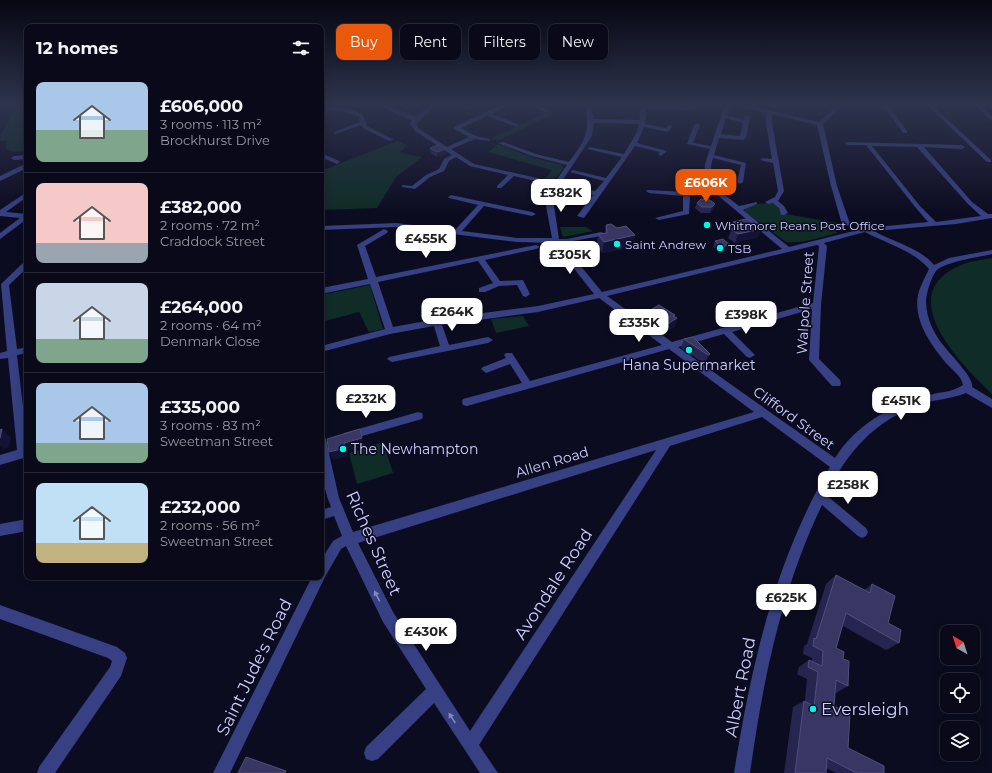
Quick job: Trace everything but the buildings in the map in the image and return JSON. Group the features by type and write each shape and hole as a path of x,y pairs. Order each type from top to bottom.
{"street":[{"path":"433,140 472,164 557,184"},
{"path":"447,149 467,140"},
{"path":"556,241 550,206 557,184 587,140"},
{"path":"584,214 636,140"},
{"path":"691,140 690,144 713,148"},
{"path":"716,140 707,166 707,174 716,191 788,250"},
{"path":"773,140 781,190 780,196 771,201 782,207 784,213"},
{"path":"824,140 834,186 846,224"},
{"path":"967,140 989,161"},
{"path":"501,143 534,155 570,164"},
{"path":"848,143 962,147"},
{"path":"867,143 918,207 934,224"},
{"path":"634,144 664,151 661,154"},
{"path":"918,145 970,203 990,217"},
{"path":"590,149 624,156"},
{"path":"404,186 413,188 428,176 442,170 446,160 456,155"},
{"path":"324,156 337,162"},
{"path":"710,156 744,164 740,182"},
{"path":"14,158 24,157"},
{"path":"762,160 777,162"},
{"path":"0,179 24,167"},
{"path":"574,172 608,180"},
{"path":"499,187 513,174"},
{"path":"565,186 598,194"},
{"path":"649,191 687,194 716,191"},
{"path":"659,218 686,212 687,194"},
{"path":"0,213 24,196"},
{"path":"451,196 532,214"},
{"path":"456,233 482,203"},
{"path":"738,209 755,203"},
{"path":"0,213 24,216"},
{"path":"324,348 390,331 438,322 538,309 866,230 990,217"},
{"path":"0,237 24,218"},
{"path":"324,228 391,225 517,240 556,241 567,241 601,234"},
{"path":"866,230 909,250 930,265 933,269"},
{"path":"384,231 361,245 390,331"},
{"name":"Clifford Street","path":"556,241 600,295 836,465"},
{"name":"Walpole Street","path":"819,242 823,246 817,305 814,360 836,384"},
{"path":"324,290 536,247"},
{"path":"992,252 963,257 933,269 925,285 922,298 923,312 929,331 944,354 965,378 968,385 966,388 992,404"},
{"path":"480,258 498,284"},
{"path":"24,267 6,284 24,444"},
{"path":"482,290 498,284 520,282 526,294"},
{"path":"467,402 817,305"},
{"path":"438,322 445,348"},
{"path":"726,331 750,355"},
{"path":"392,359 488,340"},
{"path":"0,356 24,351"},
{"path":"486,369 510,358 528,385"},
{"name":"Albert Road","path":"742,773 751,709 770,628 783,583 797,543 819,496 836,465 863,433 890,414 918,402 966,388"},
{"name":"Allen Road","path":"349,539 763,413"},
{"path":"324,441 418,416"},
{"name":"Avondale Road","path":"470,745 667,442"},
{"path":"0,460 24,452"},
{"name":"Riches Street","path":"324,455 337,510 349,539 388,617 470,745 490,773"},
{"path":"819,496 862,532"},
{"path":"324,515 337,510"},
{"path":"0,530 24,526"},
{"path":"324,567 337,545 349,539"},
{"name":"Saint Jude's Road","path":"221,773 317,580"},
{"path":"0,612 112,652 120,658 116,671 45,773"},
{"path":"372,753 435,691"}],"green space":[{"path":"24,140 24,151 11,151 5,147 7,141 0,141"},
{"path":"397,141 407,145 400,153 422,157 396,177 377,208 324,210 324,170"},
{"path":"498,144 533,158 560,164 564,168 556,178 545,179 552,170 488,152"},
{"path":"774,203 780,207 780,213 837,223 843,229 836,231 837,233 812,240 786,242 745,212 745,209 757,204"},
{"path":"560,227 586,227 593,231 563,237"},
{"path":"992,258 992,394 965,366 951,349 939,330 932,312 932,295 940,279 959,266"},
{"path":"370,285 383,329 369,332 359,312 324,321 324,294"},
{"path":"523,316 529,326 496,333 491,319"},
{"path":"383,442 393,473 357,484 349,453"}],"place":[{"name":"Whitmore Reans Post Office","path":"707,225"},
{"name":"Saint Andrew","path":"617,244"},
{"name":"TSB","path":"720,248"},
{"name":"Hana Supermarket","path":"689,350"},
{"name":"The Newhampton","path":"343,449"},
{"name":"Eversleigh","path":"813,709"}]}
